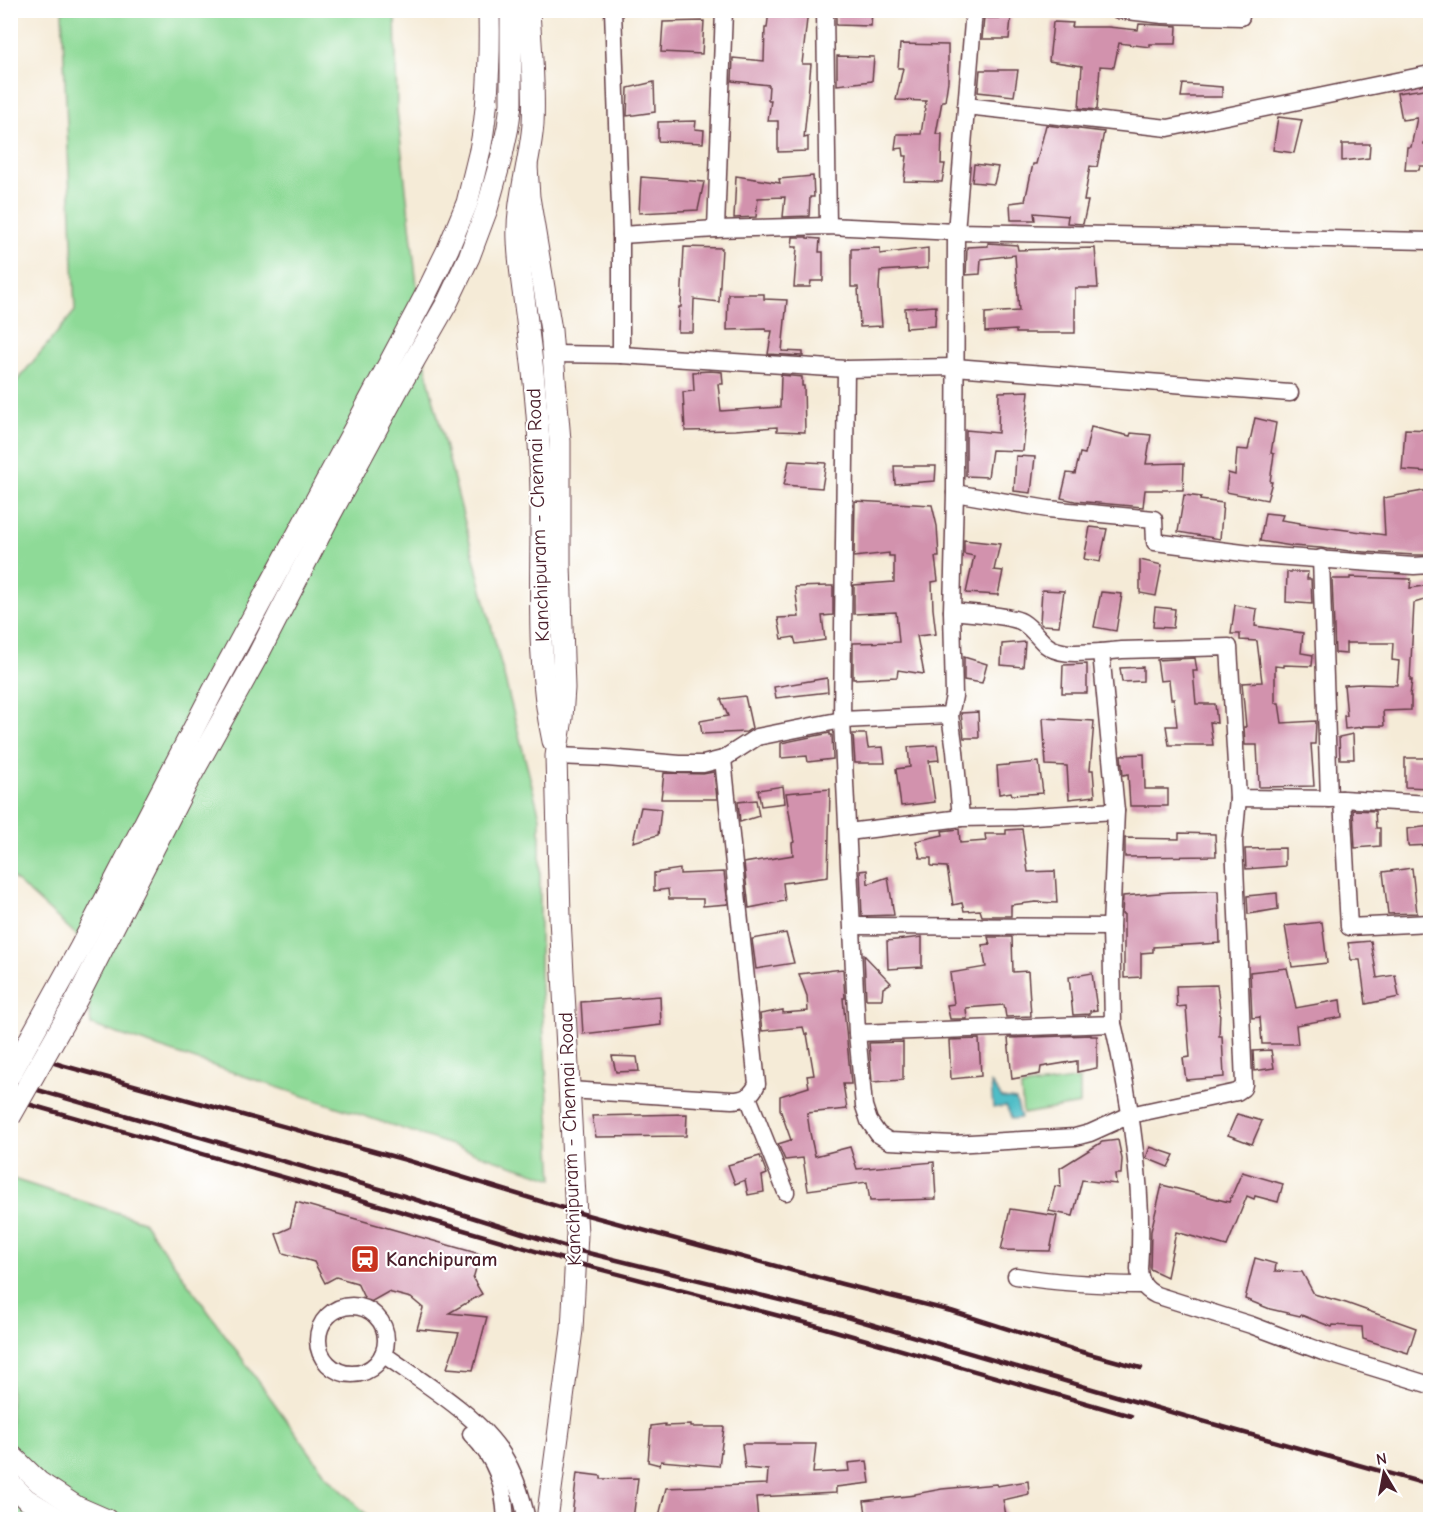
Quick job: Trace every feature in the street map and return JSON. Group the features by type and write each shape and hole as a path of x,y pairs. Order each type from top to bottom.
{"main road":[{"path":"10,1076 80,948 219,680 448,249 467,203 487,112 489,10"},
{"path":"10,1117 77,999 186,785 258,655 399,387 447,303 469,257 488,208 508,127 511,104 511,10"},
{"name":"Kanchipuram - Chennai Road","path":"529,10 533,124 519,205 518,241 540,449 540,594 544,688 548,722 556,756"},
{"name":"Kanchipuram - Chennai Road","path":"527,166 529,197 554,354 560,441 560,564 564,688 556,756 560,918 577,1234 572,1330 548,1510"},
{"path":"10,1454 39,1482 77,1507 107,1520"},
{"path":"10,1483 26,1499 60,1520"}],"street":[{"path":"613,10 621,236 621,355"},
{"path":"716,229 723,10"},
{"path":"825,10 828,226"},
{"path":"962,818 950,715 954,696 952,611 956,493 956,232 974,10"},
{"path":"1118,10 1163,15 1241,17"},
{"path":"966,106 1168,128 1431,74"},
{"path":"621,236 716,229 828,226 956,232 1431,241"},
{"path":"554,354 621,355 846,369 956,367 1290,393"},
{"path":"846,369 842,720 857,1033 864,1106 869,1121 878,1134 889,1141 953,1144 1074,1137 1090,1133 1130,1115 1237,1092 1245,1084 1234,841 1238,798 1229,647 1066,652 1054,650 1022,621 952,611"},
{"path":"956,493 1048,509 1154,519 1155,542 1259,555 1414,566 1431,565"},
{"path":"1321,558 1336,799 1349,927 1431,923"},
{"path":"1101,652 1116,811 1111,927 1113,1024 1130,1115 1141,1206 1139,1269 1143,1285 1156,1295 1323,1352 1431,1385"},
{"path":"556,756 680,765 703,764 723,759 756,737 842,720 950,715"},
{"path":"569,1090 732,1100 748,1097 754,1091 757,1084 723,759"},
{"path":"1238,798 1336,799 1431,804"},
{"path":"848,832 962,818 1116,811"},
{"path":"853,926 1111,927"},
{"path":"857,1033 1113,1024"},
{"path":"748,1097 786,1192"},
{"path":"1016,1276 1047,1281 1143,1285"},
{"path":"522,1501 506,1512 498,1472 474,1436 453,1416 394,1374 379,1359 463,1412 486,1435 502,1454 514,1476 522,1501 526,1520"},
{"path":"522,1501 548,1510"}],"green space":[{"path":"62,11 395,11 397,110 427,374 540,817 540,974 553,1179 91,1025 82,940 11,876 11,388 75,311"},
{"path":"1080,1079 1080,1104 1023,1114 1021,1087"},
{"path":"10,1178 143,1221 326,1475 371,1519 11,1519"}],"water":[{"path":"991,1083 1002,1098 1016,1100 1021,1118 1012,1119 1006,1106 993,1108"}],"building":[{"path":"769,10 808,10 802,64 811,64 804,138 808,137 808,151 778,152 778,121 768,121 771,100 768,100 769,85 732,81 733,58 764,61 765,28 767,28"},
{"path":"836,10 872,10 871,26 836,25"},
{"path":"984,18 1011,18 1009,39 982,39"},
{"path":"704,21 702,54 661,52 663,22"},
{"path":"1053,22 1073,23 1072,27 1138,30 1139,24 1177,26 1176,44 1150,44 1150,47 1119,43 1114,67 1100,66 1097,110 1079,108 1082,66 1049,61"},
{"path":"900,44 948,45 948,81 936,134 942,134 941,164 945,164 942,182 904,181 907,156 904,156 903,148 895,149 897,134 921,134 926,101 896,100 903,68 898,68"},
{"path":"837,56 874,57 872,81 837,85"},
{"path":"980,70 1018,70 1014,96 978,92"},
{"path":"654,82 655,112 627,116 628,88"},
{"path":"1183,84 1222,87 1222,97 1181,97"},
{"path":"1431,88 1431,114 1429,114 1424,144 1431,144 1431,166 1420,166 1419,170 1405,170 1407,147 1411,147 1417,118 1402,120 1397,93"},
{"path":"1278,117 1302,120 1294,153 1273,150"},
{"path":"696,121 695,129 704,130 703,143 658,141 658,122"},
{"path":"1046,125 1104,132 1097,167 1090,166 1084,201 1088,201 1083,224 1067,223 1068,216 1034,213 1035,220 1011,220 1010,203 1025,201 1033,164 1036,164"},
{"path":"1342,144 1370,144 1369,158 1342,161"},
{"path":"974,164 998,167 994,184 972,182"},
{"path":"736,176 780,183 779,179 813,176 814,197 810,197 809,216 783,217 785,197 758,198 756,217 734,218"},
{"path":"641,177 704,182 698,210 639,213"},
{"path":"793,237 820,239 819,252 823,252 823,281 811,281 810,287 794,287 797,247 792,247"},
{"path":"988,243 1017,245 1018,250 1095,248 1098,288 1075,288 1075,333 1016,333 1016,330 985,332 985,313 1019,311 1015,255 981,259 980,274 966,275 967,247 988,246"},
{"path":"684,247 722,248 719,302 694,299 693,332 678,332"},
{"path":"880,248 880,254 928,248 928,268 880,271 882,326 860,327 858,287 851,287 851,249"},
{"path":"728,294 764,294 764,299 787,300 782,351 803,352 803,356 768,354 772,331 766,331 766,329 727,330"},
{"path":"936,306 935,326 906,328 905,308"},
{"path":"693,372 722,372 723,384 718,384 721,411 780,407 781,375 802,377 805,432 777,431 777,427 685,431 683,392 694,391"},
{"path":"1029,391 1023,451 992,450 988,477 966,476 966,430 998,433 999,392"},
{"path":"1255,418 1276,423 1271,453 1274,454 1270,482 1272,482 1267,500 1226,492 1228,473 1235,475 1237,449 1248,450"},
{"path":"1091,427 1130,436 1131,433 1151,435 1146,464 1184,463 1183,490 1145,490 1143,507 1061,498 1067,473 1075,474 1080,453 1085,454"},
{"path":"1405,429 1431,430 1430,472 1402,470"},
{"path":"1016,456 1035,457 1031,493 1014,491"},
{"path":"789,461 826,463 822,488 784,485"},
{"path":"894,466 936,466 935,481 895,484"},
{"path":"1429,490 1431,492 1431,555 1336,550 1260,541 1265,513 1283,515 1281,520 1300,524 1385,535 1383,498"},
{"path":"1184,495 1223,503 1220,539 1178,532"},
{"path":"855,501 932,505 937,526 939,557 935,557 938,581 932,582 936,634 917,636 924,674 898,670 897,677 853,679 853,643 899,642 896,612 854,614 854,585 894,582 894,556 889,556 889,553 854,557"},
{"path":"1090,527 1107,529 1100,562 1084,559"},
{"path":"964,540 1000,544 994,570 1003,571 998,595 966,593 974,556 964,554"},
{"path":"1140,560 1162,565 1156,596 1140,593"},
{"path":"1287,572 1308,572 1307,579 1311,579 1312,604 1286,602"},
{"path":"1350,577 1411,579 1410,588 1431,585 1431,598 1414,603 1410,680 1412,680 1411,710 1383,711 1384,726 1345,729 1344,716 1347,716 1344,685 1397,685 1399,661 1392,660 1393,643 1346,643 1346,654 1335,653 1332,579 1350,579"},
{"path":"833,586 833,615 822,616 825,640 796,644 794,637 782,639 778,618 799,617 795,587"},
{"path":"1042,590 1064,591 1059,626 1040,623"},
{"path":"1101,592 1122,594 1116,631 1094,627"},
{"path":"1235,605 1257,609 1255,626 1303,633 1301,653 1313,655 1312,666 1275,666 1275,703 1279,703 1282,723 1316,721 1315,744 1311,744 1314,786 1259,787 1257,745 1245,745 1244,727 1246,727 1242,683 1262,682 1257,641 1240,640 1240,634 1231,634"},
{"path":"1155,607 1175,609 1173,628 1153,627"},
{"path":"1025,642 1023,667 1001,665 1002,644"},
{"path":"964,657 987,664 982,683 964,680"},
{"path":"1195,658 1197,671 1193,671 1196,704 1215,704 1217,723 1210,722 1213,745 1169,745 1166,726 1177,726 1174,699 1171,699 1169,680 1160,681 1157,660"},
{"path":"1087,664 1087,693 1062,693 1063,665"},
{"path":"1143,667 1143,681 1122,682 1120,668"},
{"path":"827,678 828,692 776,698 774,687"},
{"path":"745,696 752,728 746,732 702,734 700,721 728,716 721,699"},
{"path":"978,712 979,738 964,738 961,713"},
{"path":"1043,718 1094,721 1090,770 1093,770 1095,796 1069,799 1067,766 1046,765"},
{"path":"830,733 833,759 808,762 807,756 781,758 781,743"},
{"path":"853,734 866,734 868,748 883,747 885,763 855,763"},
{"path":"1353,734 1354,759 1340,759 1339,737"},
{"path":"937,745 939,760 929,761 935,802 901,806 896,769 910,767 908,747"},
{"path":"1144,754 1145,789 1168,789 1168,806 1130,806 1128,774 1123,775 1121,755"},
{"path":"1405,758 1431,758 1429,788 1405,787"},
{"path":"1039,762 1043,793 999,794 997,766"},
{"path":"714,772 717,799 661,799 664,773"},
{"path":"783,786 785,803 761,806 758,790"},
{"path":"830,789 828,877 783,883 785,901 749,908 744,863 793,855 792,843 794,842 786,793"},
{"path":"756,800 759,816 740,822 738,802"},
{"path":"641,807 661,809 658,835 633,842"},
{"path":"1353,810 1375,811 1376,828 1380,828 1380,846 1355,848"},
{"path":"1431,826 1431,845 1408,846 1407,829"},
{"path":"959,829 960,843 986,841 985,834 1006,834 1006,830 1022,829 1028,872 1055,871 1057,903 1036,902 1011,905 1011,916 982,916 980,910 964,911 962,903 953,905 947,867 931,866 931,858 920,858 916,841 943,835 942,831"},
{"path":"1179,833 1215,834 1216,856 1125,857 1125,838 1179,839"},
{"path":"1285,848 1285,866 1246,869 1245,849"},
{"path":"1412,868 1417,913 1388,914 1383,872"},
{"path":"680,869 680,874 724,872 728,904 703,906 703,899 669,899 668,889 654,891 654,873"},
{"path":"867,870 868,884 888,877 894,915 862,916 860,871"},
{"path":"1218,891 1220,943 1153,947 1153,952 1141,953 1141,977 1124,978 1123,896"},
{"path":"1277,893 1278,909 1248,914 1247,896"},
{"path":"1322,922 1327,963 1292,967 1285,926"},
{"path":"786,933 794,963 756,969 752,939"},
{"path":"922,937 922,967 888,969 887,941"},
{"path":"988,937 1012,937 1013,972 1028,971 1031,1016 1006,1017 1004,1005 966,1008 967,1019 950,1019 947,1005 954,1004 950,973 986,967 982,945 990,944"},
{"path":"1371,941 1377,978 1395,975 1399,997 1366,1004 1360,960 1351,960 1348,943"},
{"path":"864,955 891,983 883,988 882,999 866,999"},
{"path":"1287,968 1296,1008 1340,1000 1342,1017 1296,1025 1298,1044 1262,1044 1260,1017 1252,1018 1250,972"},
{"path":"843,969 845,998 843,998 851,1084 843,1084 847,1109 807,1113 815,1156 850,1147 857,1169 934,1162 936,1199 870,1201 867,1182 808,1190 803,1158 785,1160 778,1144 791,1140 780,1109 780,1096 809,1087 807,1076 814,1075 807,1034 803,1027 762,1031 760,1014 783,1010 783,1013 808,1011 807,996 799,974"},
{"path":"1092,973 1097,1010 1090,1011 1090,1014 1073,1015 1069,977"},
{"path":"1217,985 1220,1009 1219,1036 1222,1036 1224,1077 1186,1080 1183,1058 1190,1057 1186,1006 1177,1007 1176,986"},
{"path":"660,996 661,1025 583,1034 581,1002"},
{"path":"1097,1036 1097,1068 1077,1072 1077,1061 1041,1067 1040,1074 1012,1079 1008,1038"},
{"path":"979,1039 981,1076 951,1079 949,1040"},
{"path":"903,1042 903,1080 872,1082 869,1043"},
{"path":"1271,1050 1274,1068 1254,1071 1253,1051"},
{"path":"612,1056 637,1057 639,1071 616,1072"},
{"path":"687,1114 686,1136 596,1137 592,1116"},
{"path":"1237,1114 1262,1121 1252,1144 1228,1135"},
{"path":"1118,1140 1122,1159 1121,1174 1115,1174 1116,1184 1082,1180 1073,1216 1049,1211 1055,1186 1061,1187 1060,1168 1102,1142"},
{"path":"1150,1147 1174,1155 1168,1167 1146,1158"},
{"path":"760,1156 767,1174 762,1176 764,1192 748,1195 745,1180 735,1184 728,1165"},
{"path":"1242,1172 1283,1184 1278,1202 1247,1196 1227,1246 1176,1232 1167,1277 1150,1269 1151,1231 1162,1185 1229,1202"},
{"path":"296,1202 480,1254 473,1279 482,1294 449,1313 487,1317 473,1370 447,1368 459,1333 417,1329 423,1308 411,1298 388,1292 367,1304 357,1283 336,1277 325,1283 314,1262 283,1253 276,1234 290,1228"},
{"path":"1010,1209 1057,1216 1050,1251 1001,1250"},
{"path":"1255,1258 1276,1264 1275,1271 1302,1272 1314,1294 1416,1328 1408,1353 1363,1339 1362,1327 1333,1325 1332,1327 1301,1315 1270,1309 1245,1299"},
{"path":"665,1424 665,1426 724,1427 719,1466 661,1461 660,1465 648,1462 651,1426"},
{"path":"742,1444 816,1444 813,1473 849,1471 848,1463 867,1461 870,1483 836,1487 836,1493 756,1497 758,1520 658,1520 666,1488 767,1484 768,1470 745,1468"},
{"path":"577,1473 601,1476 601,1479 638,1478 633,1520 598,1520 572,1516"},
{"path":"1028,1481 1029,1494 1003,1500 1007,1520 867,1520 864,1501 915,1495 942,1489 996,1484 997,1486"}],"railway":[{"path":"10,1049 406,1160 576,1212 951,1311 1141,1368"},
{"path":"10,1082 404,1196 576,1250 833,1313 1430,1485"},
{"path":"10,1099 576,1263 818,1326 1131,1416"}],"place":[{"name":"Kanchipuram","path":"365,1259"}]}
